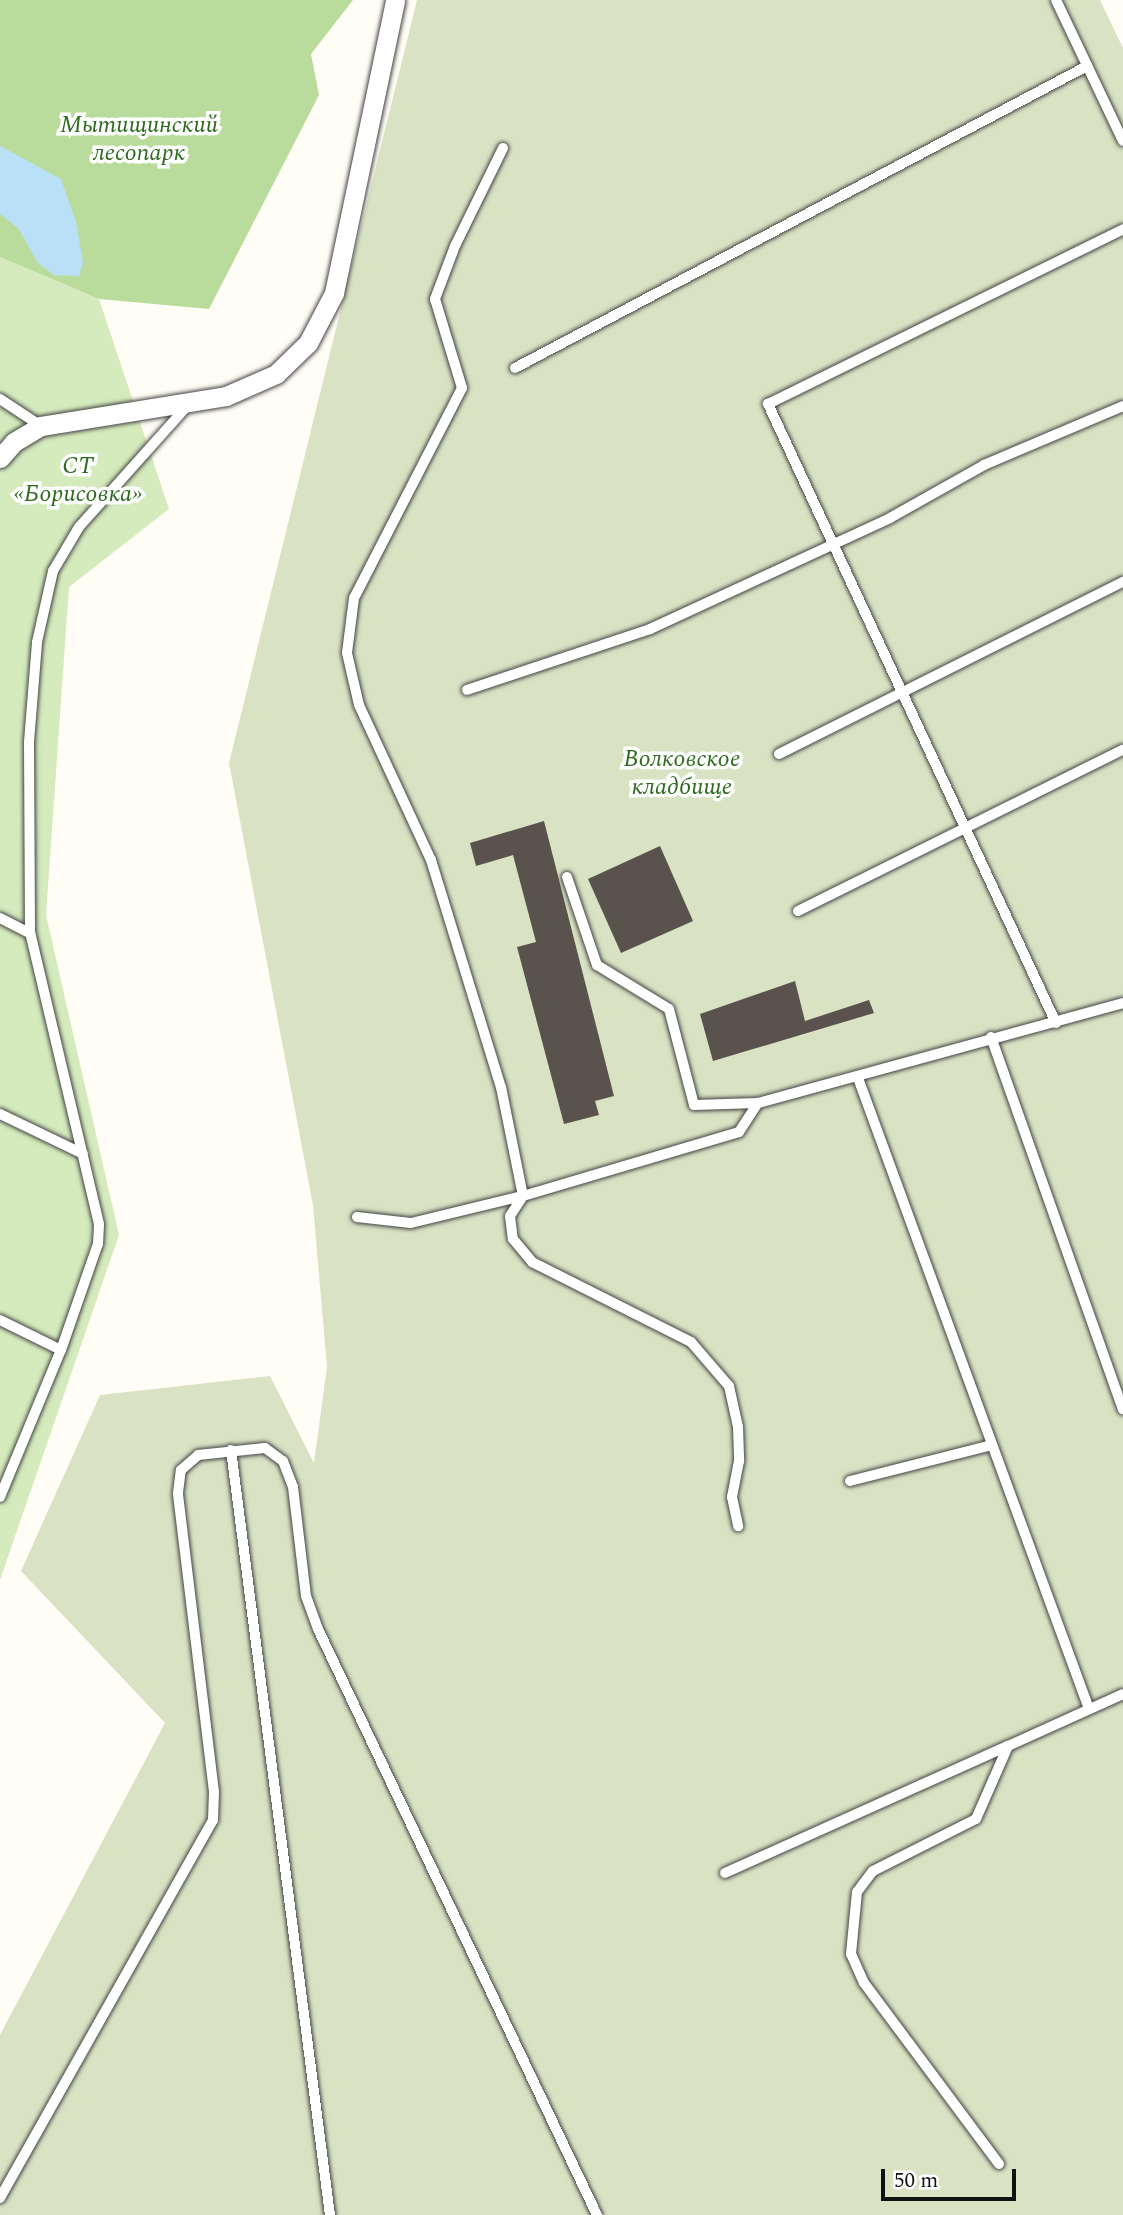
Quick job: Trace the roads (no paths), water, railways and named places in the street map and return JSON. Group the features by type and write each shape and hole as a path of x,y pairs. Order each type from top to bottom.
{"street":[{"path":"0,458 14,442 41,426 226,396 276,374 308,343 329,303 395,0"}],"lane":[{"path":"1056,0 1123,141"},
{"path":"515,368 1087,66"},
{"path":"503,148 455,246 435,299 462,388 354,598 347,653 359,705 431,860 501,1087 523,1196 510,1216 513,1240 532,1262 691,1342 729,1386 738,1427 739,1461 732,1497 738,1526"},
{"path":"1056,1023 768,404 1123,229"},
{"path":"0,399 41,426"},
{"path":"0,1497 61,1350 98,1244 99,1224 30,933 29,741 37,642 53,571 79,527 189,404"},
{"path":"467,690 650,629 834,544 984,465 1123,405"},
{"path":"779,754 904,694 1123,582"},
{"path":"798,911 1123,750"},
{"path":"567,877 597,965 669,1009 694,1105 758,1103 858,1078 991,1037 1056,1023 1123,1003"},
{"path":"0,918 30,933"},
{"path":"991,1037 1123,1409"},
{"path":"858,1078 1089,1709"},
{"path":"358,1217 411,1223 523,1196 738,1132 758,1103"},
{"path":"0,1114 83,1154"},
{"path":"0,1320 61,1350"},
{"path":"850,1481 992,1445"},
{"path":"0,2198 213,1820 214,1792 178,1493 181,1470 198,1455 265,1448 283,1461 293,1487 306,1596 318,1629 597,2215"},
{"path":"231,1450 330,2215"},
{"path":"725,1873 1123,1694"},
{"path":"999,2164 864,1983 850,1954 851,1919 857,1892 873,1871 976,1819 1008,1746"}],"water":[{"path":"0,146 61,179 76,222 83,262 79,276 54,275 38,263 18,228 0,214"}],"park label":[{"name":"Мытищинский лесопарк","path":"139,140"},
{"name":"СТ «Борисовка»","path":"78,481"},
{"name":"Волковское кладбище","path":"682,774"}]}
